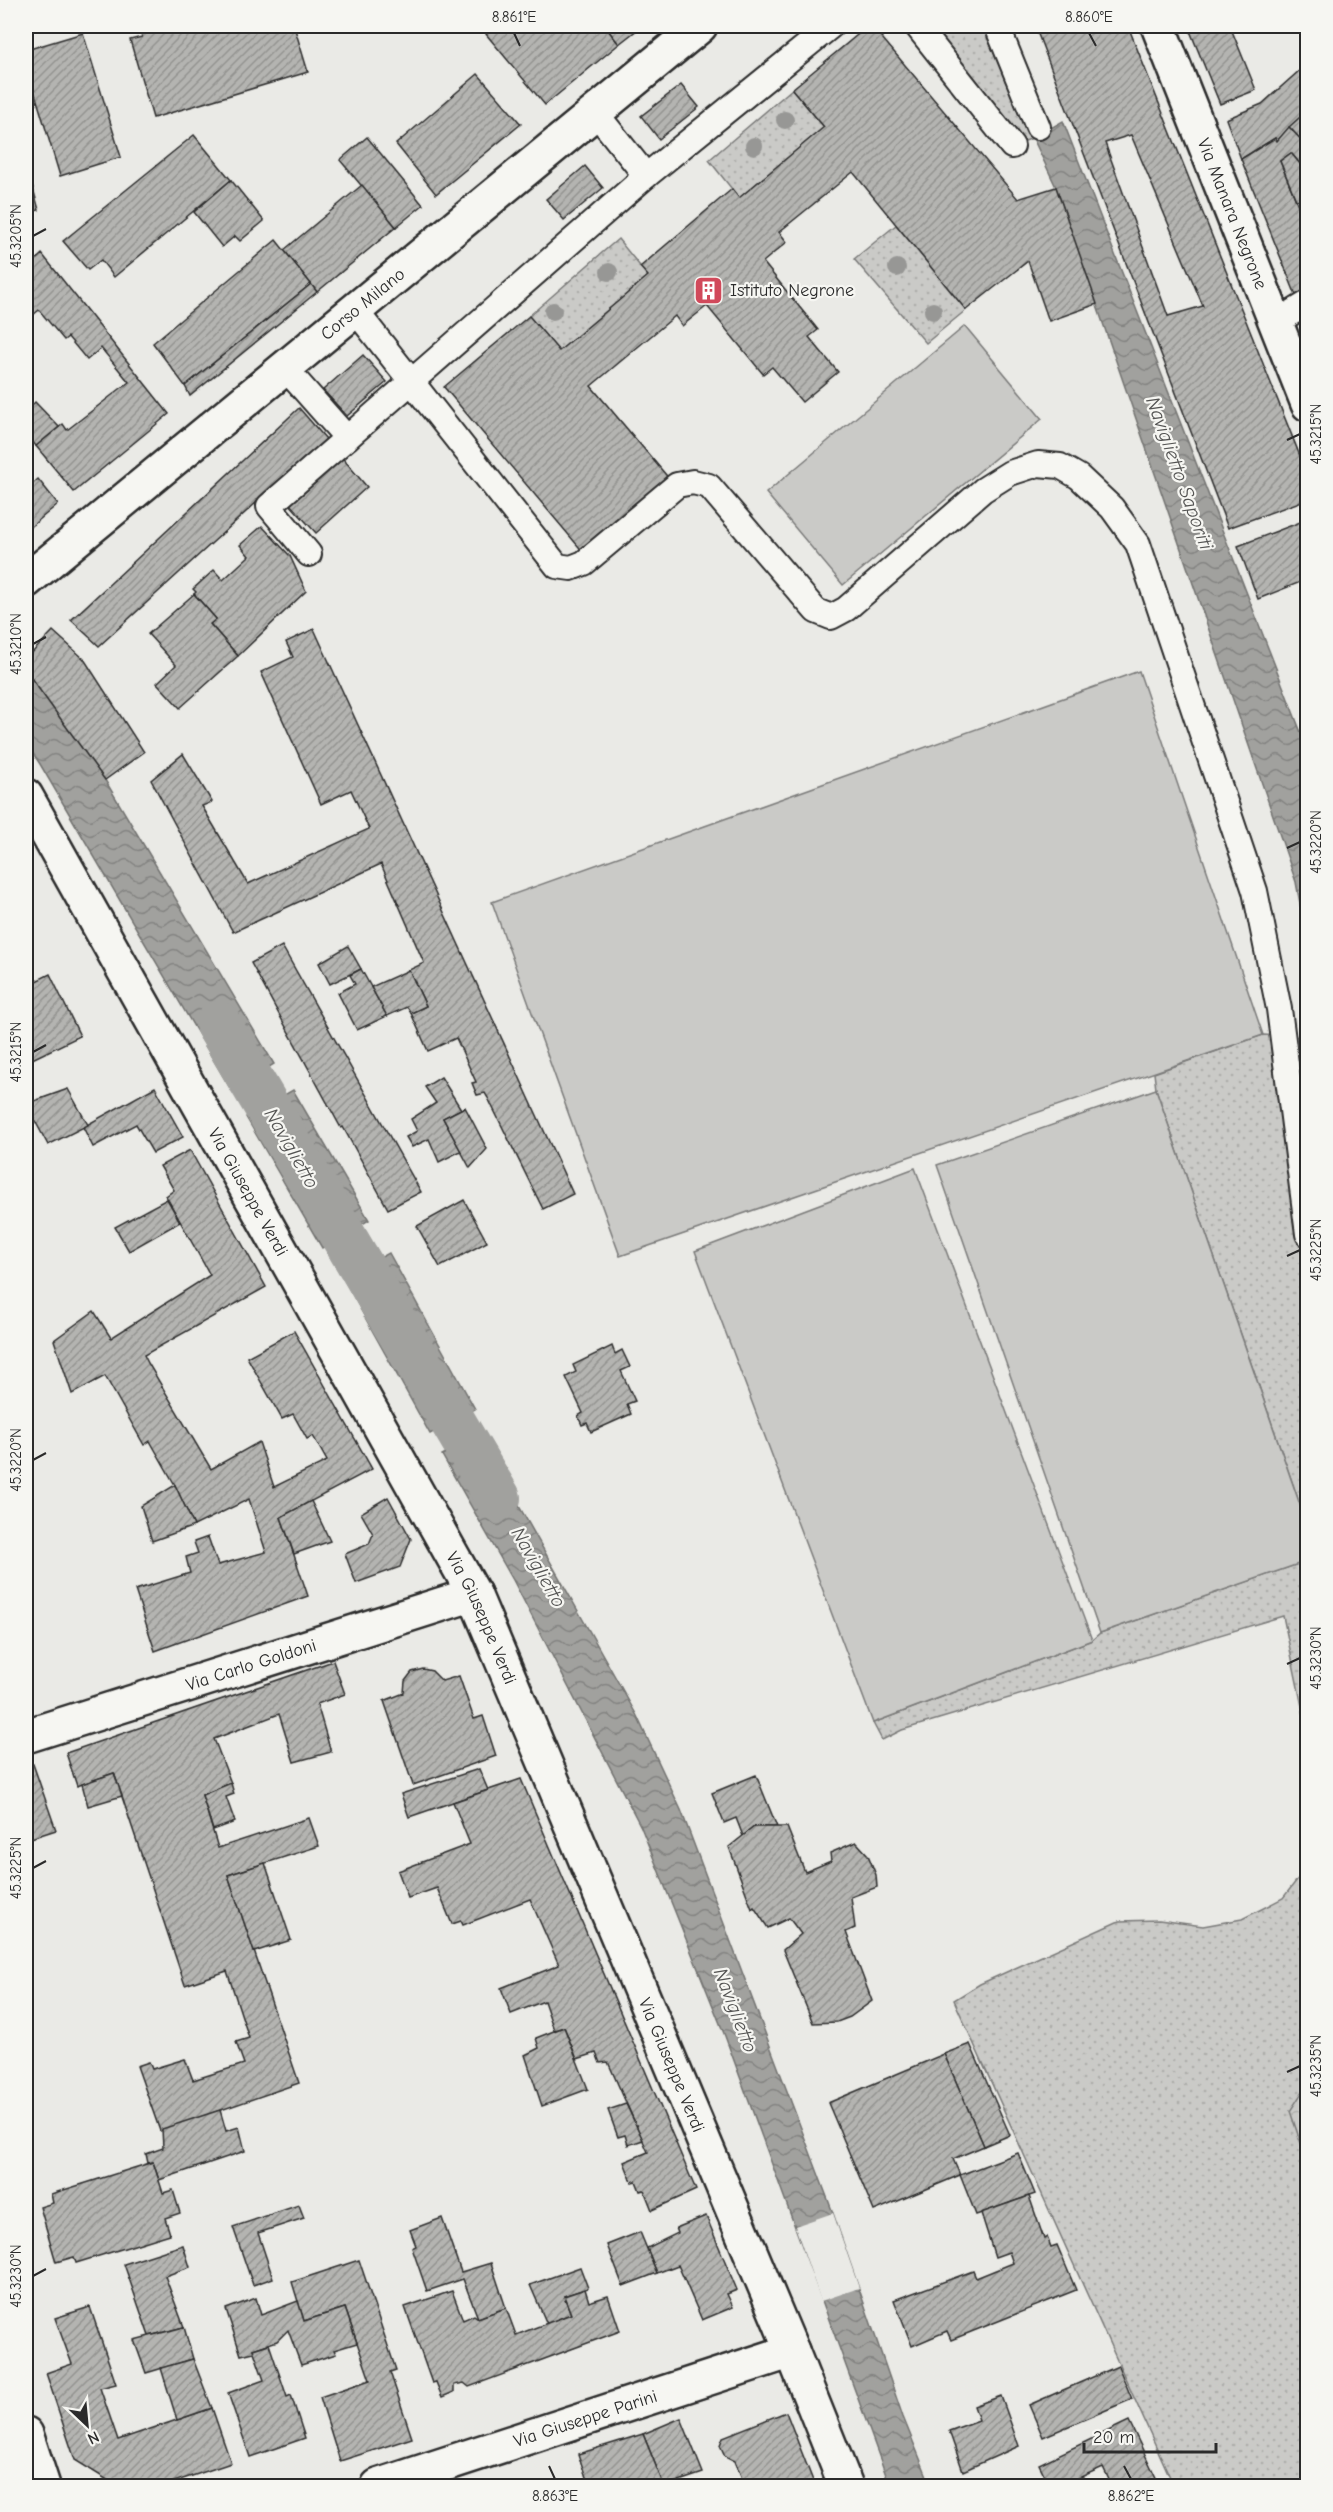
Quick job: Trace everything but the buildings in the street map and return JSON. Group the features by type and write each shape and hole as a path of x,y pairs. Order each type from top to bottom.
{"street":[{"name":"Corso Milano","path":"26,581 700,26"},
{"name":"Via Manara Negrone","path":"1158,26 1308,404"},
{"name":"Via Giuseppe Verdi","path":"26,796 474,1594 792,2351 846,2487"},
{"name":"Via Carlo Goldoni","path":"26,1736 474,1594"},
{"name":"Via Giuseppe Parini","path":"378,2487 792,2351"},
{"path":"26,2434 43,2487"}],"lane":[{"path":"309,554 269,506 646,176 831,26"},
{"path":"917,26 1012,146"},
{"path":"997,26 1038,127"},
{"path":"595,112 646,176"},
{"path":"1275,323 1308,303"},
{"path":"355,310 557,566 571,568 584,563 677,485 693,482 709,486 816,611 831,617 846,609 984,490 1010,473 1038,464 1060,466 1079,477 1113,508 1138,544 1255,891 1279,1009 1308,1233"},
{"path":"285,368 347,438"}],"green space":[{"path":"929,26 982,26 1033,138 1022,142"},
{"path":"792,89 824,127 739,198 709,160"},
{"path":"896,225 966,310 926,343 854,259"},
{"path":"618,239 648,276 559,351 529,316"},
{"path":"965,326 1042,419 843,585 766,493"},
{"path":"1139,671 1263,1035 620,1256 492,902"},
{"path":"1263,1035 1307,1037 1307,1525 1156,1089 1154,1073"},
{"path":"1156,1089 1307,1525 1307,1561 1100,1633 937,1165"},
{"path":"915,1168 1092,1640 873,1723 695,1251"},
{"path":"1307,1561 1307,1730 1283,1616 902,1730 882,1740 873,1723 1092,1640 1100,1633"},
{"path":"1307,1867 1307,2486 1174,2486 954,2000 980,1984 1119,1921 1159,1920 1203,1926 1242,1919 1283,1898"},
{"path":"1307,2085 1307,2161 1290,2111"}],"water":[{"name":"Naviglietto Saporiti","path":"1063,121 1307,748 1307,941 1296,882 1056,187 1033,138"},
{"path":"26,671 105,780 274,1064 231,1090 26,743"},
{"path":"293,1090 369,1220 322,1248 246,1117"},
{"path":"389,1253 475,1409 430,1434 343,1278"},
{"path":"479,1435 636,1714 681,1810 833,2213 903,2417 931,2486 890,2486 725,2036 641,1827 513,1580 442,1455"}],"pier":[{"path":"833,2213 859,2288 821,2301 795,2226"}],"waterway":[{"name":"Naviglietto","path":"218,1024 498,1498"}],"place":[{"name":"Istituto Negrone","path":"709,290"}]}
